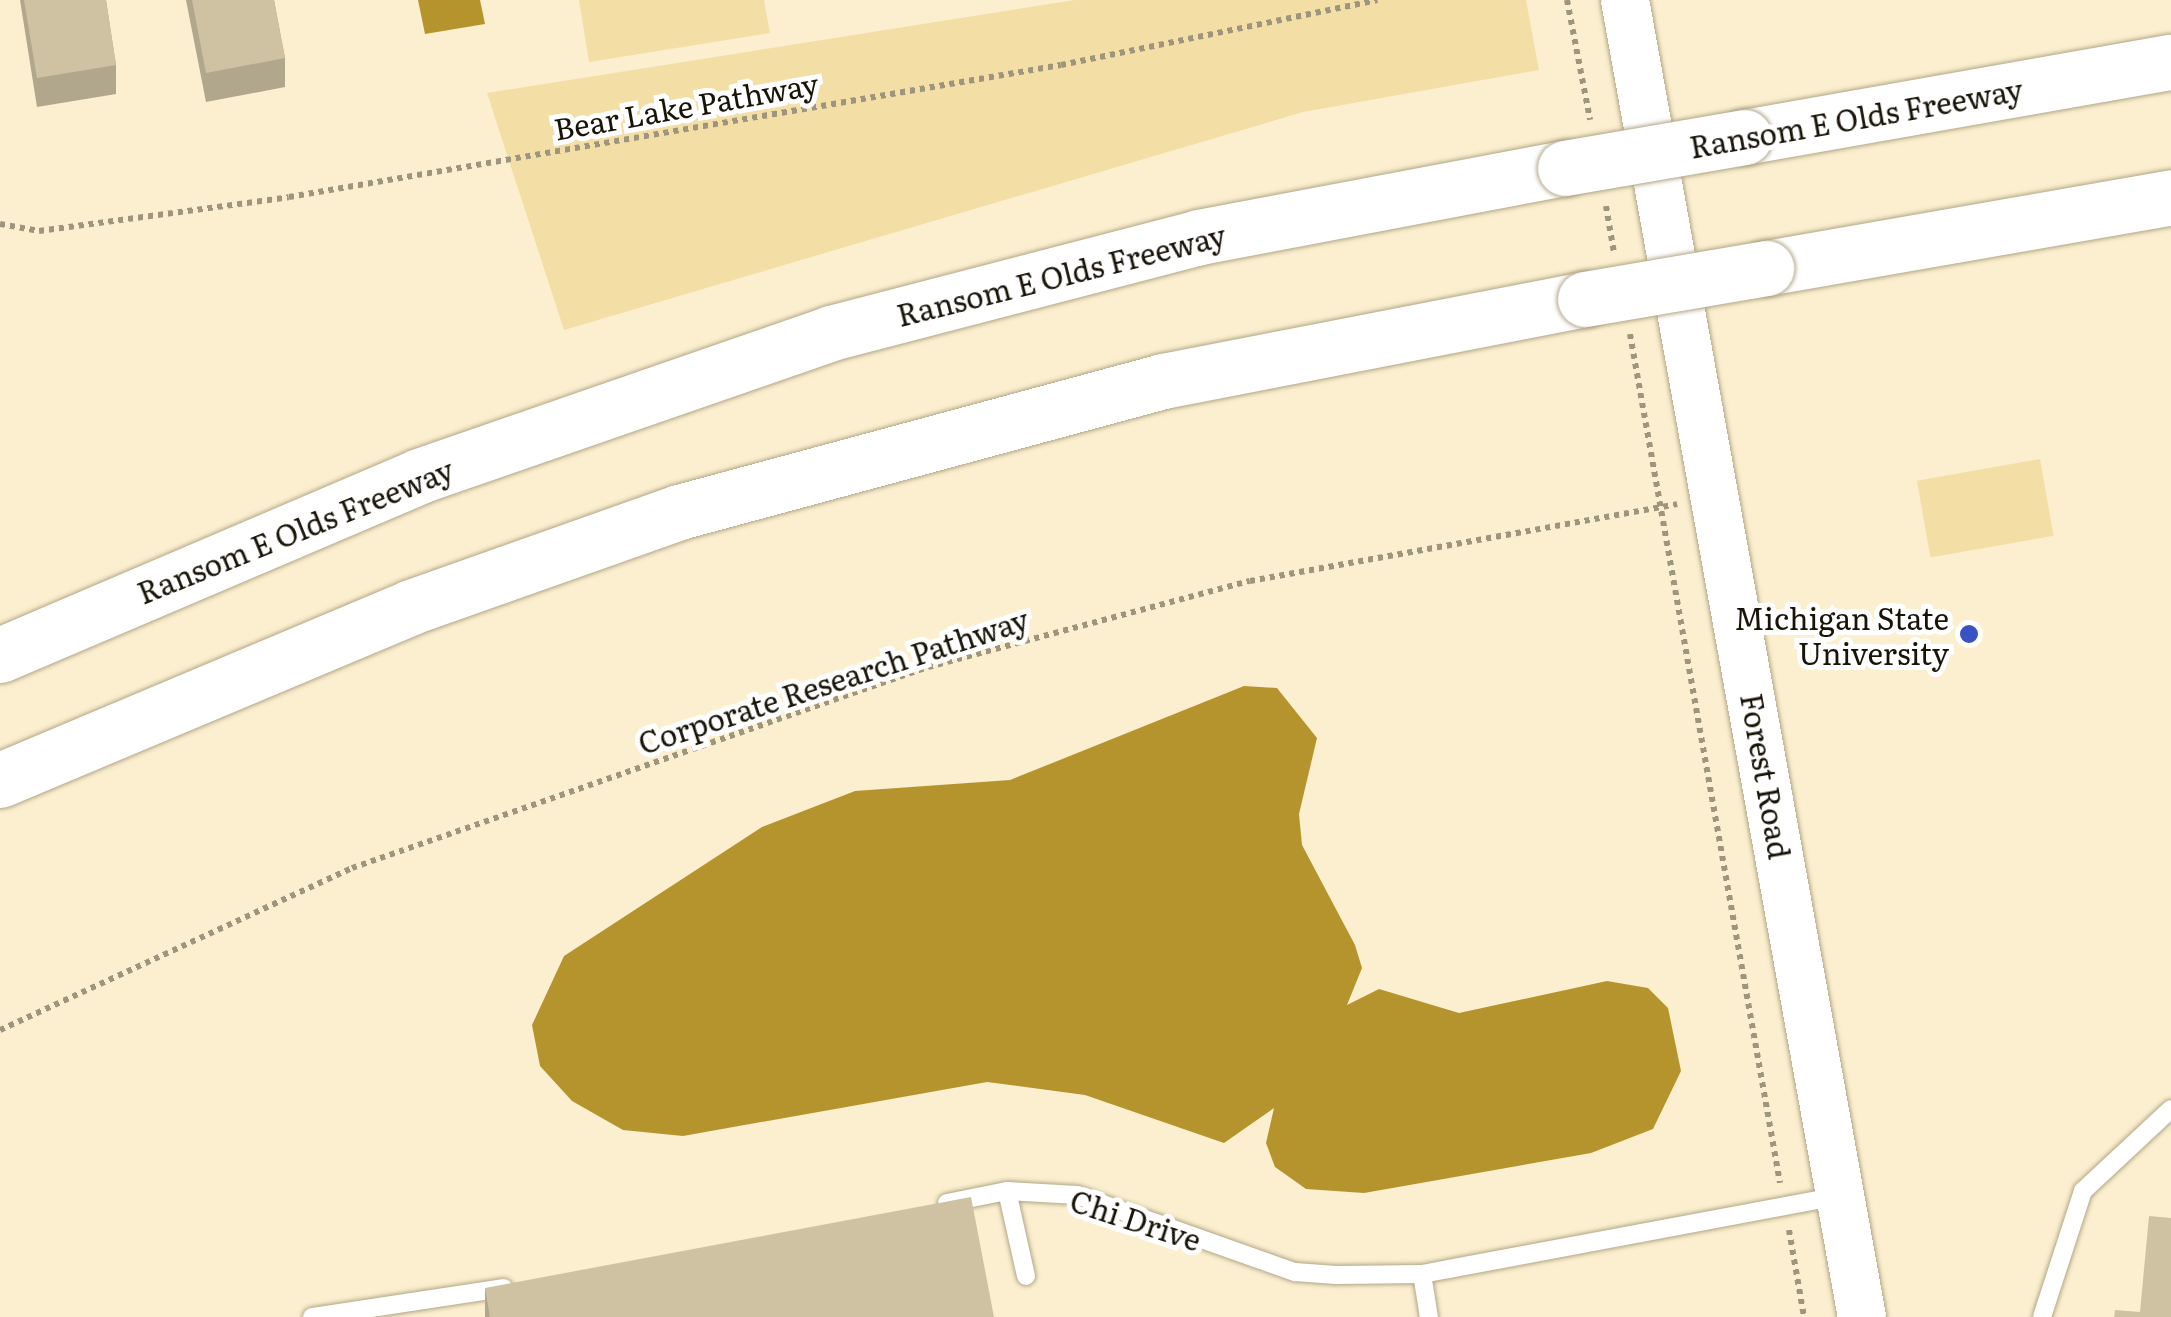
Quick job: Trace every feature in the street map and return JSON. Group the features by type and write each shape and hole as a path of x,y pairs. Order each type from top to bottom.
{"highway":[{"name":"Ransom E Olds Freeway","path":"0,655 420,476 728,365 1181,242 2171,62"},
{"path":"0,780 411,607 679,512 1163,381 1610,295 2171,197"}],"street":[{"name":"Forest Road","path":"1626,0 1862,1317"}],"lane":[{"path":"2042,1317 2084,1191 2171,1109"},
{"name":"Chi Drive","path":"930,1206 1007,1192 1077,1195 1295,1272 1422,1274 1840,1196"},
{"path":"1007,1192 1026,1276"},
{"path":"1422,1274 1430,1317"},
{"path":"312,1317 449,1308 525,1284"}],"path":[{"name":"Bear Lake Pathway","path":"0,224 39,231 289,197 1061,65 1377,0"},
{"path":"1567,0 1587,167 1610,295 1662,507 1804,1317"},
{"name":"Corporate Research Pathway","path":"0,1030 369,862 928,667 1250,581 1717,496"}],"shaded area":[{"path":"418,0 480,0 485,24 425,34"},
{"path":"579,0 764,0 770,33 589,62"},
{"path":"1075,0 1526,0 1539,70 1303,112 564,330 487,93"},
{"path":"2040,459 2054,536 1930,558 1917,481"},
{"path":"1244,686 1277,688 1317,738 1299,814 1302,845 1355,945 1362,968 1347,1005 1379,989 1459,1013 1607,981 1648,988 1668,1008 1681,1071 1653,1129 1591,1153 1364,1193 1306,1189 1275,1167 1266,1143 1274,1108 1224,1143 1085,1095 987,1082 683,1136 623,1130 572,1101 540,1066 532,1025 564,956 762,827 855,791 1010,780"}],"building":[{"path":"24,0 106,0 116,65 37,78"},
{"path":"192,0 274,0 285,58 206,73"},
{"path":"971,1197 994,1317 490,1317 485,1288"},
{"path":"2149,1216 2171,1218 2171,1317 2114,1317 2115,1310 2140,1312"}],"place":[{"name":"Michigan State University","path":"1969,634"}]}
